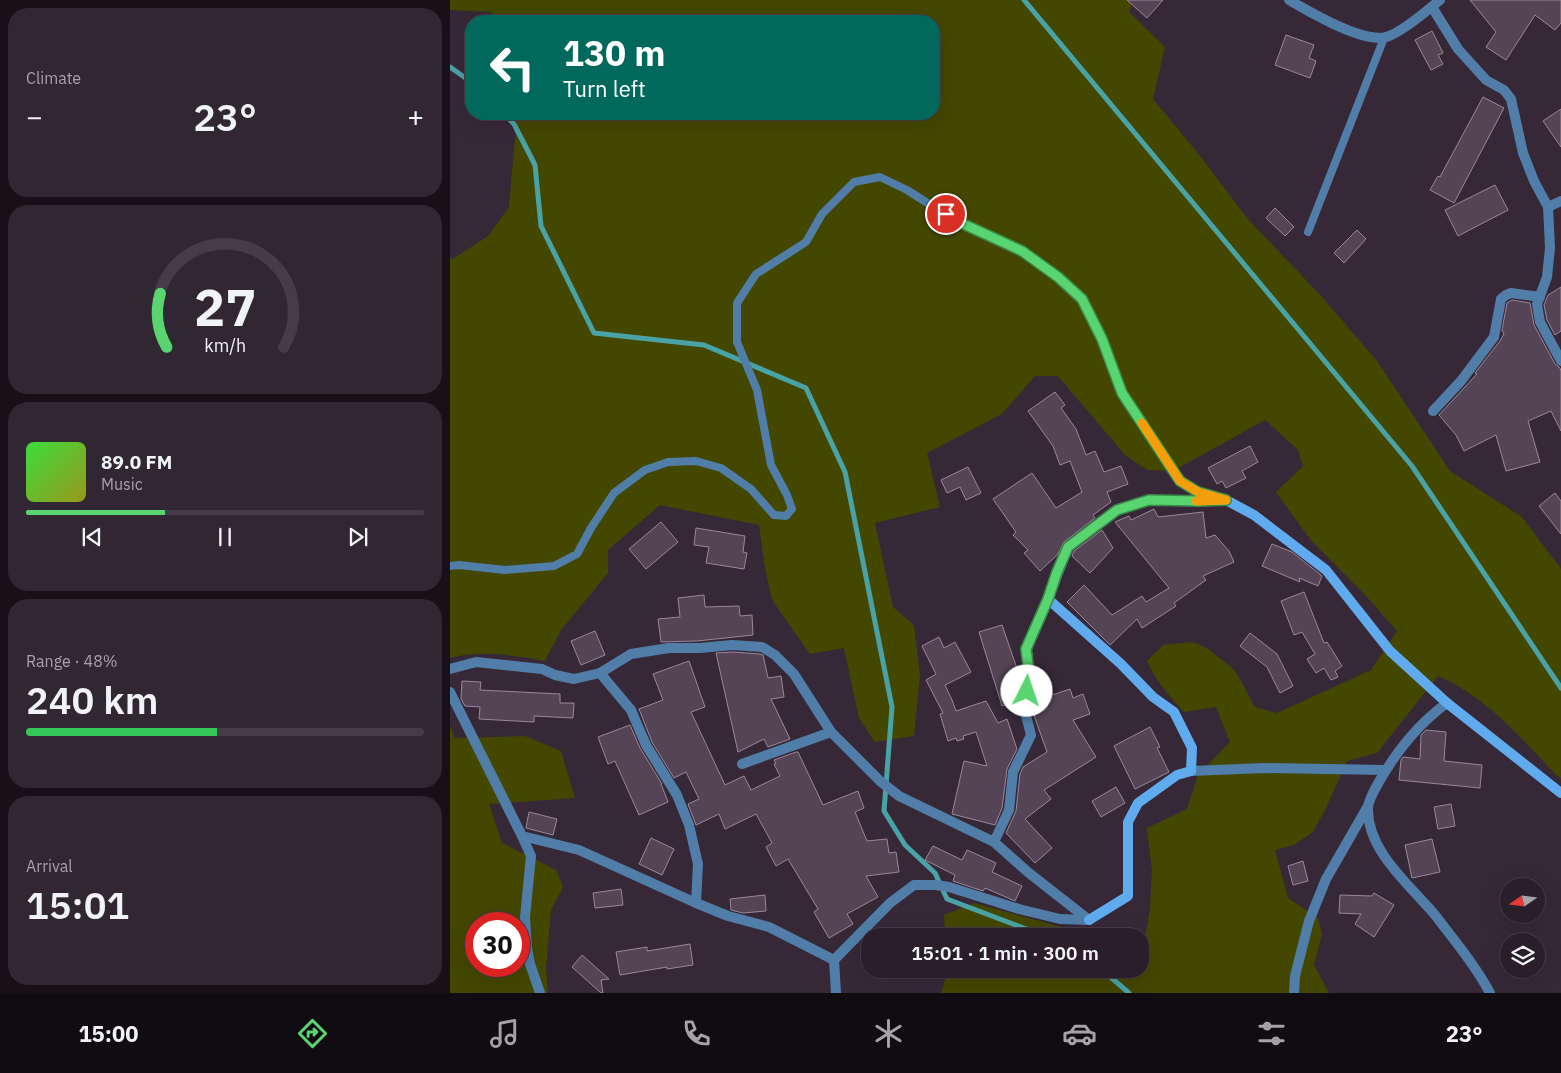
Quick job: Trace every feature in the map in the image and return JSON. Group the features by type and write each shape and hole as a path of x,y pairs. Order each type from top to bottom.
{"street":[{"path":"1289,0 1325,20 1370,36 1384,38 1398,33 1440,0"},
{"path":"1432,7 1458,48 1486,80 1504,90 1511,99 1523,153 1534,181 1548,208 1550,248 1547,277 1537,304 1540,322 1561,361"},
{"path":"1548,208 1561,200"},
{"path":"1433,411 1461,381 1494,337 1501,299 1511,293 1540,297"},
{"path":"994,842 1009,810 1013,772 1031,735 1024,704 1030,679 1026,649 1068,547 1117,510 1149,500 1226,500 1254,515 1326,570 1390,651 1447,703 1561,793"},
{"path":"1048,599 1121,664 1153,696 1174,712 1192,748 1191,771"},
{"path":"450,669 476,662 542,669 555,675 574,679 600,673 631,654 669,648 732,645 762,647 775,655 794,674 831,732 880,781 899,796 994,842 1029,873 1089,920"},
{"path":"600,673 632,710 646,745 677,795 688,825 698,864 696,904"},
{"path":"450,692 531,856 525,918 530,964 540,993"},
{"path":"1294,993 1295,976 1310,921 1326,879 1368,806 1385,770 1407,739 1447,703"},
{"path":"742,764 831,732"},
{"path":"836,993 834,960 890,903 914,885 949,887 1018,909 1060,919 1089,920 1128,896 1128,822 1138,803 1177,775 1191,771 1264,768 1385,770"},
{"path":"1368,806 1369,827 1379,849 1450,936 1490,993"},
{"path":"522,836 579,850 696,904 728,916 770,927 834,960"}],"lane":[{"path":"1308,232 1384,38"},
{"path":"450,566 459,565 505,570 554,566 576,554 614,493 645,470 668,462 696,461 720,468 751,490 774,514 786,516 792,509 787,495 770,465 757,390 737,342 737,303 756,274 806,242 822,214 854,182 880,177 907,190 959,222 1022,251 1058,277 1082,299 1102,339 1122,393 1180,481 1198,492 1226,500"}],"shaded area":[{"path":"450,0 1133,0 1129,12 1165,47 1153,99 1197,152 1247,218 1322,297 1377,361 1450,471 1522,517 1561,569 1561,778 1487,706 1455,684 1438,676 1377,753 1347,761 1313,832 1294,845 1275,850 1288,898 1318,918 1322,934 1314,965 1329,993 941,993 946,978 1149,978 1149,928 1147,928 1150,910 1152,871 1147,828 1187,809 1198,775 1230,742 1216,707 1184,712 1159,682 1147,661 1163,645 1192,642 1207,648 1237,674 1255,707 1277,713 1371,670 1397,631 1366,596 1310,539 1276,492 1303,466 1298,450 1265,420 1173,471 1147,470 1125,455 1058,376 1035,376 1002,414 927,453 940,507 875,523 893,607 914,625 920,676 914,736 875,742 859,718 844,648 810,654 772,600 759,525 660,505 608,550 608,573 561,630 545,661 509,655 486,654 450,658 450,258 453,259 488,236 509,207 516,120 940,120 940,15 492,15 491,12 450,10"},
{"path":"450,726 455,738 525,736 561,751 575,798 489,804 502,843 556,870 563,887 551,910 546,968 548,993 450,993"},
{"path":"974,903 1062,928 945,928 944,915"}],"building":[{"path":"1127,0 1163,0 1147,18"},
{"path":"1470,0 1561,0 1561,23 1555,30 1535,15 1506,60 1486,47 1496,32"},
{"path":"1432,31 1443,53 1438,55 1443,64 1431,70 1415,40"},
{"path":"1286,35 1314,45 1309,58 1316,61 1310,78 1275,65"},
{"path":"1483,97 1504,108 1454,203 1430,190 1438,176 1440,177"},
{"path":"1561,109 1561,147 1543,121"},
{"path":"1495,185 1508,210 1458,236 1445,210"},
{"path":"1275,208 1294,227 1285,236 1266,218"},
{"path":"1357,230 1366,239 1344,263 1334,253"},
{"path":"1561,287 1561,331 1555,335 1547,320 1544,305 1548,295"},
{"path":"1512,300 1530,303 1534,325 1555,364 1560,368 1561,431 1551,411 1528,421 1540,462 1506,471 1496,435 1464,451 1456,435 1439,415 1477,374 1475,373 1500,341 1504,334 1502,330 1507,303"},
{"path":"1055,392 1065,405 1061,408 1076,429 1086,455 1095,451 1104,472 1121,466 1128,484 1107,492 1111,502 1093,515 1095,518 1064,542 1058,554 1040,571 1024,553 1028,550 1013,535 1016,532 993,499 1032,473 1056,508 1082,492 1070,461 1060,465 1053,446 1028,411"},
{"path":"1250,446 1258,462 1242,471 1246,478 1226,488 1222,481 1217,484 1208,468"},
{"path":"968,467 981,493 966,500 960,487 947,493 941,480"},
{"path":"1555,493 1561,501 1561,534 1539,506"},
{"path":"1154,509 1158,517 1203,512 1206,538 1215,535 1229,551 1234,562 1203,576 1206,580 1174,603 1176,606 1142,628 1137,619 1110,645 1067,602 1084,585 1112,615 1142,596 1146,602 1169,588 1115,522 1129,516 1131,520"},
{"path":"661,522 678,542 646,569 629,549"},
{"path":"696,528 745,536 743,552 747,553 744,569 706,563 709,547 694,545"},
{"path":"1102,530 1113,548 1090,573 1072,556 1074,551"},
{"path":"1272,544 1292,552 1321,575 1318,586 1299,578 1300,582 1262,566"},
{"path":"1304,592 1324,643 1327,642 1342,666 1335,671 1338,677 1331,680 1324,668 1316,673 1307,659 1315,654 1302,632 1294,635 1281,601"},
{"path":"704,595 705,607 739,606 740,616 752,615 753,635 697,641 661,642 658,619 680,617 678,598"},
{"path":"1002,625 1022,683 1017,701 1002,706 979,632"},
{"path":"595,631 605,655 581,665 571,641"},
{"path":"1250,633 1277,654 1293,686 1280,693 1267,667 1240,646"},
{"path":"939,637 944,648 955,642 971,672 945,685 956,711 986,701 998,723 1007,719 1017,749 1007,769 1002,808 995,825 952,814 964,761 987,766 976,732 963,736 964,739 957,741 956,738 948,741 940,714 943,713 926,680 936,674 922,646"},
{"path":"732,652 763,655 768,678 781,676 784,697 771,699 790,739 768,747 764,739 738,752 716,653"},
{"path":"689,661 705,707 691,712 725,785 744,776 751,790 780,776 774,760 798,752 823,805 858,791 864,808 855,812 867,841 887,839 889,853 896,852 899,872 866,876 878,897 847,914 853,924 829,938 814,912 818,909 788,859 776,866 766,847 772,843 756,814 725,829 719,814 696,825 688,804 699,799 686,772 674,778 652,742 639,709 663,700 653,674"},
{"path":"462,681 481,682 480,690 560,694 560,703 574,703 573,718 534,716 534,722 479,719 480,707 465,706 461,699"},
{"path":"1070,689 1073,698 1083,694 1090,714 1073,720 1096,757 1044,790 1051,799 1025,819 1052,848 1035,863 1006,833 1016,811 1020,774 1023,767 1047,752 1030,704 1031,700"},
{"path":"630,725 640,748 662,784 668,802 639,815 615,761 608,764 598,737"},
{"path":"1150,727 1160,747 1157,748 1169,772 1135,789 1114,746"},
{"path":"1426,730 1446,732 1444,761 1482,765 1480,788 1399,780 1403,757 1420,759 1421,735"},
{"path":"1116,787 1125,803 1101,817 1092,801"},
{"path":"1451,804 1455,826 1438,829 1434,807"},
{"path":"529,812 557,819 553,835 526,828"},
{"path":"651,838 674,849 662,875 639,864"},
{"path":"1432,839 1440,872 1412,878 1405,845"},
{"path":"933,846 962,860 967,850 996,863 992,872 1022,886 1015,901 985,888 983,891 953,881 955,875 925,860"},
{"path":"1303,861 1308,881 1293,885 1288,866"},
{"path":"621,889 623,905 595,908 593,893"},
{"path":"1374,893 1394,905 1374,937 1355,924 1361,914 1339,913 1340,895 1372,896"},
{"path":"765,895 766,911 743,913 731,910 730,899"},
{"path":"690,944 693,965 667,969 667,967 620,975 616,952 647,947 647,951"},
{"path":"582,955 609,979 601,980 603,993 572,967"}],"waterway":[{"path":"1024,0 1412,466 1561,688"},
{"path":"450,67 465,78"},
{"path":"510,120 514,124 535,165 541,226 594,333 704,345 806,388 845,472 892,707 884,811 905,845 935,873 947,899 1024,928"},
{"path":"1112,978 1129,993"}],"slow traffic":[{"path":"1142,423 1180,481 1198,492 1226,500 1196,501"}],"route":[{"path":"946,214 959,222 1022,251 1058,277 1082,299 1102,339 1122,393 1180,481 1198,492 1226,500 1149,500 1117,510 1068,547 1026,649 1030,679 1027,691"}]}
